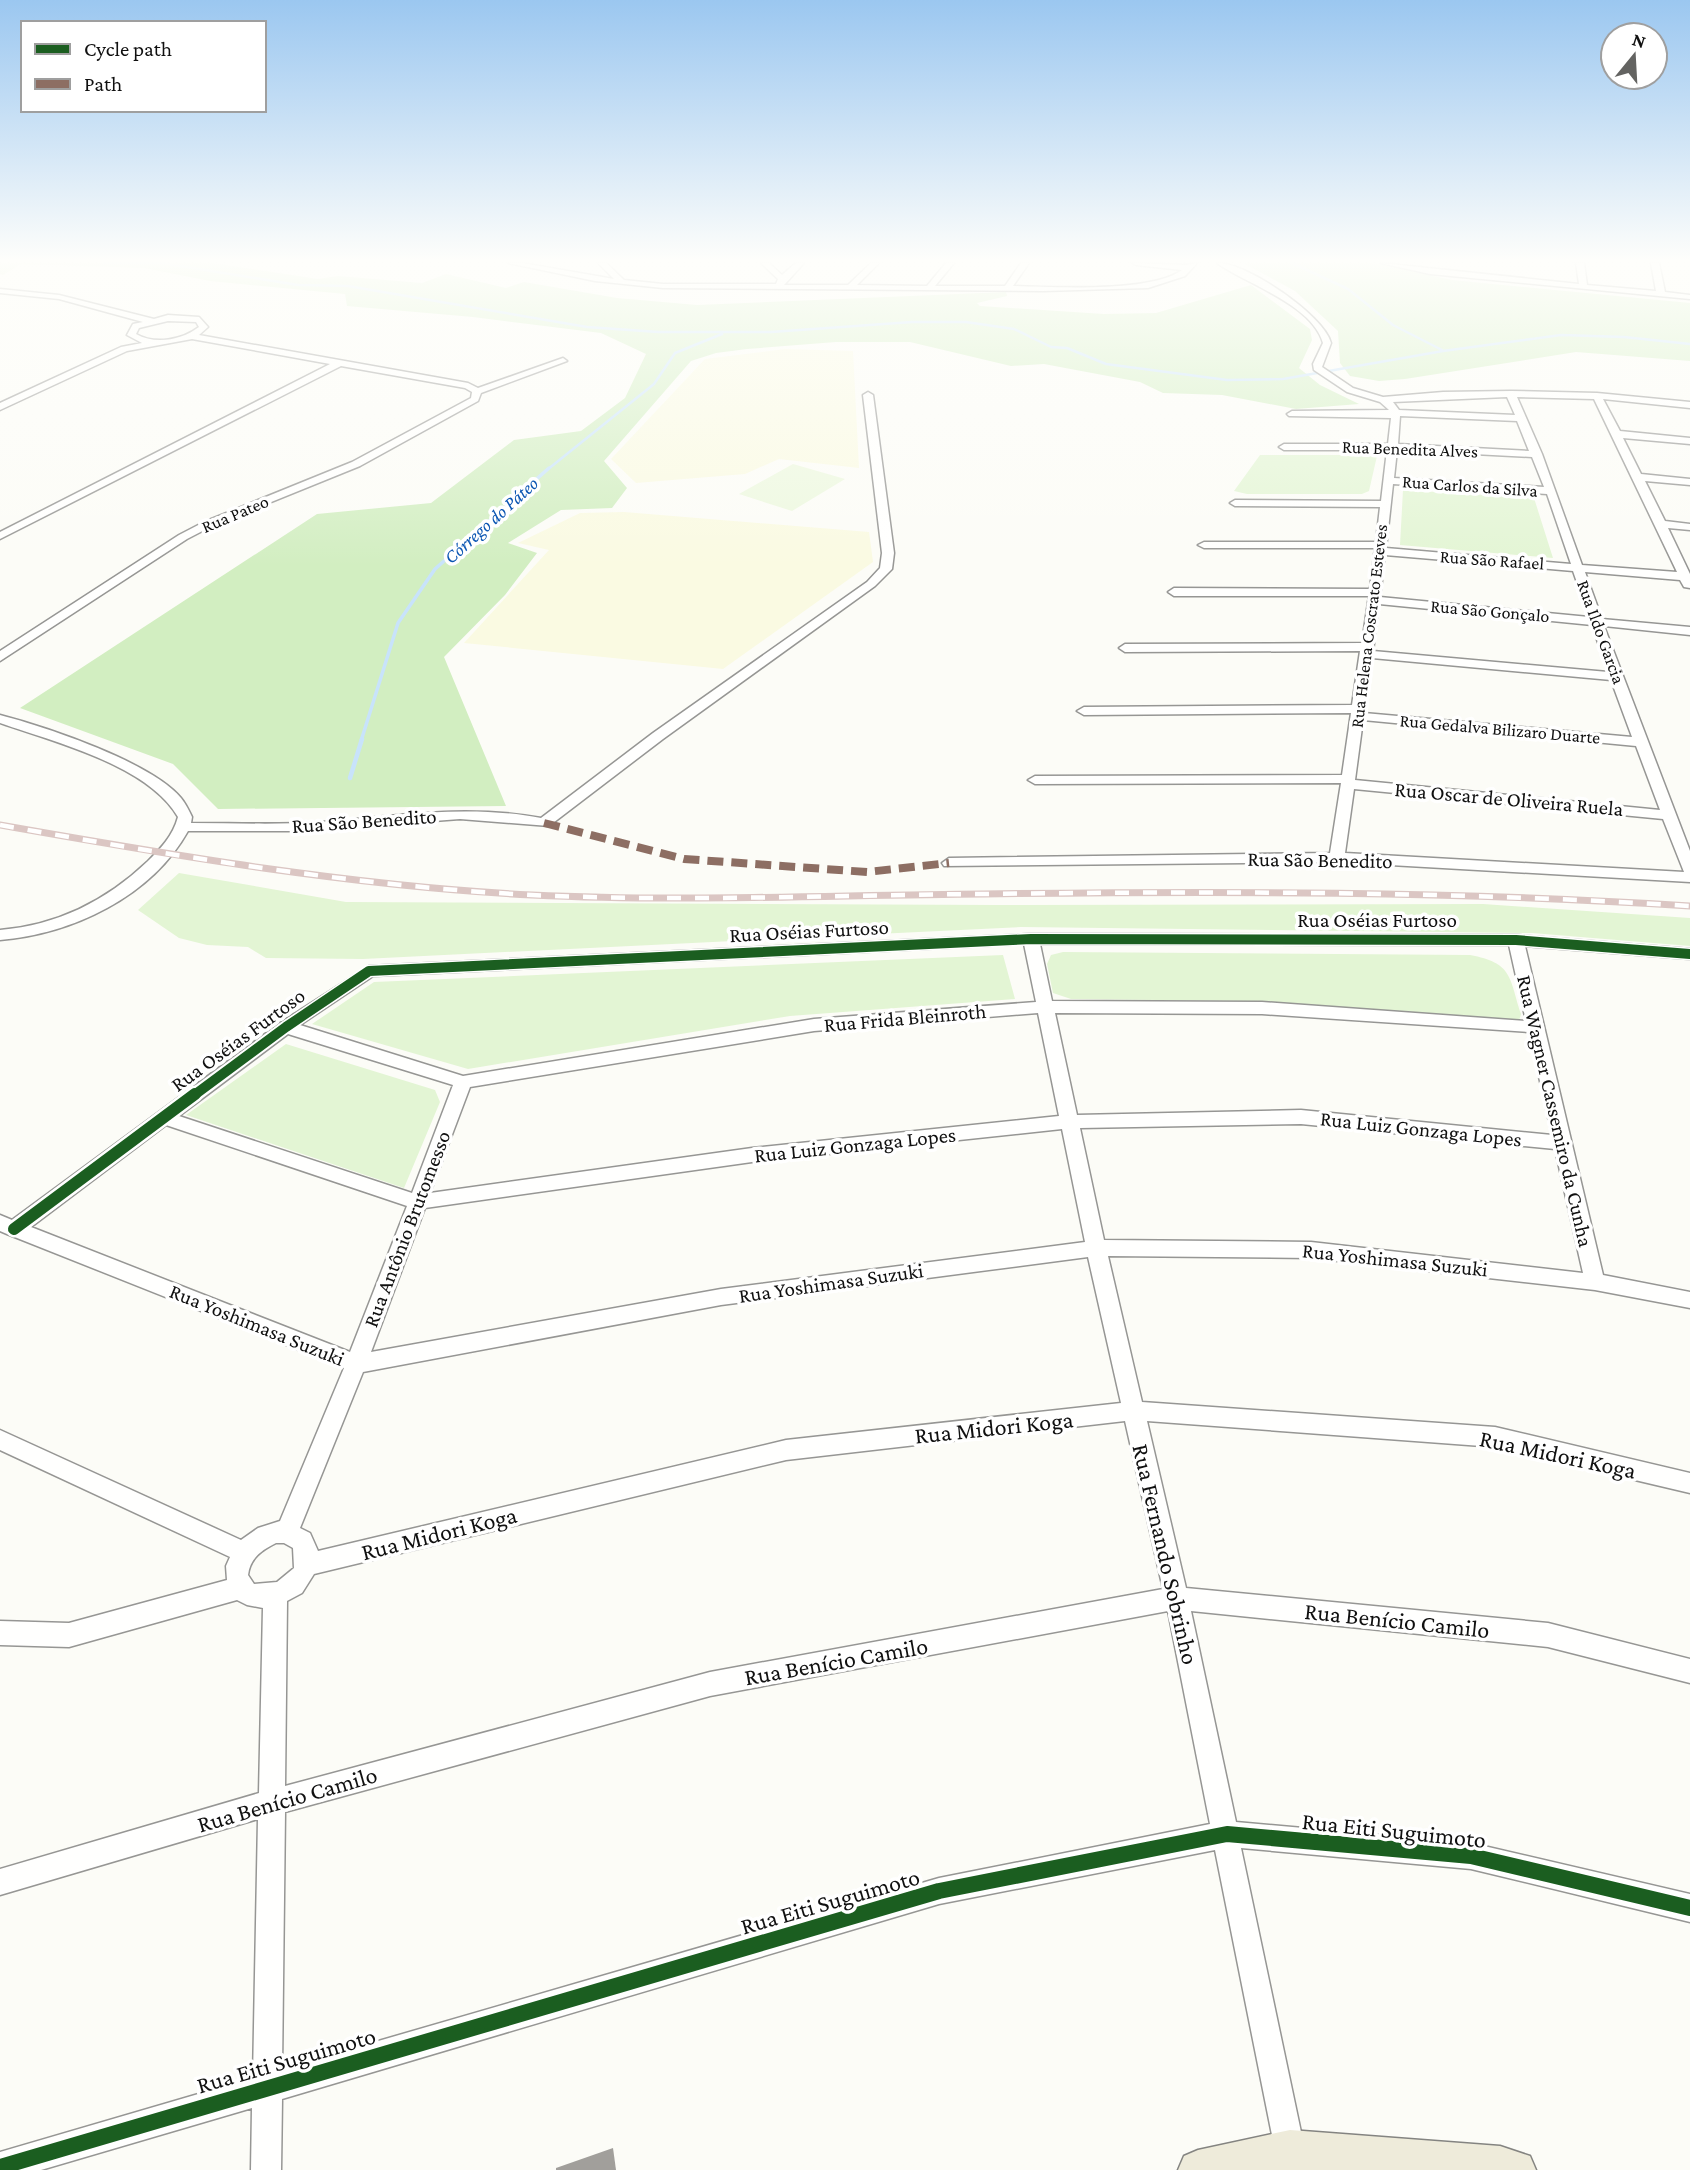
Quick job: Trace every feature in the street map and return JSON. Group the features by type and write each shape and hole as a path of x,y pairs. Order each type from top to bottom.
{"main road":[{"path":"1198,2170 1292,2160 1500,2166 1516,2170"}],"street":[{"path":"0,407 91,364"},
{"path":"0,536 337,364"},
{"path":"346,364 468,386 477,391 496,387 547,364"},
{"path":"1317,364 1317,368 1328,377 1350,390 1383,400 1393,407 1395,413"},
{"name":"Rua Pateo","path":"0,657 183,537 208,524 356,464 475,399 477,391"},
{"path":"1383,400 1443,395 1511,394 1597,396 1690,405"},
{"name":"Rua Ildo Garcia","path":"1511,394 1551,491 1616,677 1690,870"},
{"name":"Rua São Benedito","path":"184,827 314,826 471,814 500,815 544,823 658,736 871,584 886,569 888,553 868,395"},
{"path":"1597,396 1687,576 1690,589"},
{"path":"1292,414 1395,413 1522,418"},
{"name":"Rua Helena Coscrato Esteves","path":"1337,858 1359,713 1378,548 1389,481 1395,413"},
{"path":"1616,434 1690,441"},
{"name":"Rua Benedita Alves","path":"1284,447 1392,447 1537,454"},
{"path":"1637,477 1690,482"},
{"name":"Rua Carlos da Silva","path":"1389,481 1551,491"},
{"path":"1235,503 1386,504"},
{"path":"1661,524 1690,527"},
{"name":"Rua São Rafael","path":"1204,545 1378,548 1687,576"},
{"name":"Rua São Gonçalo","path":"1174,592 1374,596 1690,631"},
{"path":"1125,648 1366,651 1616,677"},
{"name":"Rua Gedalva Bilizaro Duarte","path":"1084,711 1359,713 1641,742"},
{"path":"0,719 93,752 144,776 177,800 183,809 184,827 178,838 160,857 119,895 67,921 35,930 0,935"},
{"name":"Rua Oscar de Oliveira Ruela","path":"1035,780 1348,782 1670,815"},
{"name":"Rua São Benedito","path":"949,863 1337,858 1690,877"},
{"name":"Rua Oséias Furtoso","path":"7,1226 164,1118 286,1027 369,971 1031,939 1516,940 1690,954"},
{"name":"Rua Fernando Sobrinho","path":"1031,939 1096,1248 1177,1598 1292,2160"},
{"name":"Rua Wagner Cassemiro da Cunha","path":"1516,940 1595,1282"},
{"name":"Rua Frida Bleinroth","path":"286,1027 463,1082 814,1025 1045,1007 1262,1007 1535,1027"},
{"name":"Rua Antônio Brutomesso","path":"287,1532 356,1364 463,1082"},
{"name":"Rua Luiz Gonzaga Lopes","path":"164,1118 417,1202 752,1155 1069,1122 1301,1118 1562,1143"},
{"name":"Rua Yoshimasa Suzuki","path":"7,1226 356,1364 721,1297 1096,1248 1311,1250 1595,1282 1690,1300"},
{"name":"Rua Midori Koga","path":"307,1565 786,1450 1135,1411 1495,1437 1690,1483"},
{"path":"0,1440 243,1552"},
{"path":"287,1532 296,1535 306,1547 307,1565 295,1584 275,1596 255,1597 240,1588 236,1571 243,1552 264,1536 287,1532"},
{"path":"0,1633 69,1635 240,1588"},
{"path":"266,2170 275,1596"},
{"name":"Rua Benício Camilo","path":"0,1882 272,1802 710,1684 1177,1598 1548,1635 1690,1671"},
{"name":"Rua Eiti Suguimoto","path":"0,2167 939,1891 1227,1834 1471,1856 1690,1908"}],"green space":[{"path":"641,364 688,364 604,461 627,488 612,508 561,510 508,543 537,553 505,595 444,657 506,806 218,809 173,764 20,708 317,514 431,503 514,440 581,431 625,398"},
{"path":"700,364 854,364 859,468 779,459 745,474 636,483 611,459"},
{"path":"1004,364 1040,364 1011,366"},
{"path":"1045,364 1301,364 1299,368 1320,385 1359,404 1296,409 1222,395 1163,393 1140,382"},
{"path":"1341,364 1498,364 1405,379 1379,381 1350,376"},
{"path":"1260,455 1377,456 1369,491 1362,494 1247,494 1234,491"},
{"path":"793,464 845,479 792,511 739,494"},
{"path":"1403,490 1534,498 1553,558 1400,545"},
{"path":"624,512 869,532 873,562 723,669 464,643 549,550 518,543 580,513"},
{"path":"179,873 346,902 1483,904 1690,918 1690,946 1532,933 1021,927 363,959 266,958 248,947 207,945 179,938 138,910"},
{"path":"1063,952 1470,955 1484,958 1502,967 1511,981 1521,1014 1519,1021 1503,1022 1244,1001 1071,999 1053,993 1047,964 1051,955"},
{"path":"1003,955 1015,999 790,1016 468,1069 312,1024 374,982"},
{"path":"286,1044 435,1090 440,1102 404,1188 186,1115"}],"building":[{"path":"613,2148 616,2170 556,2170 556,2168"}],"waterway":[{"name":"Córrego do Páteo","path":"547,470 654,384 667,364"},
{"path":"1108,364 1227,380 1283,379 1367,364"},
{"name":"Córrego do Páteo","path":"361,741 398,623 435,569 549,468"},
{"name":"Córrego do Páteo","path":"350,778 362,739"}],"railway":[{"path":"0,825 331,877 532,895 701,898 1336,893 1513,897 1690,906"}],"marked path":[{"path":"544,823 684,859 867,872 949,863"}],"cycle path":[{"path":"14,1229 286,1027 369,971 1031,939 1516,940 1690,954"},
{"path":"0,2167 939,1891 1227,1834 1471,1856 1690,1908"}]}
